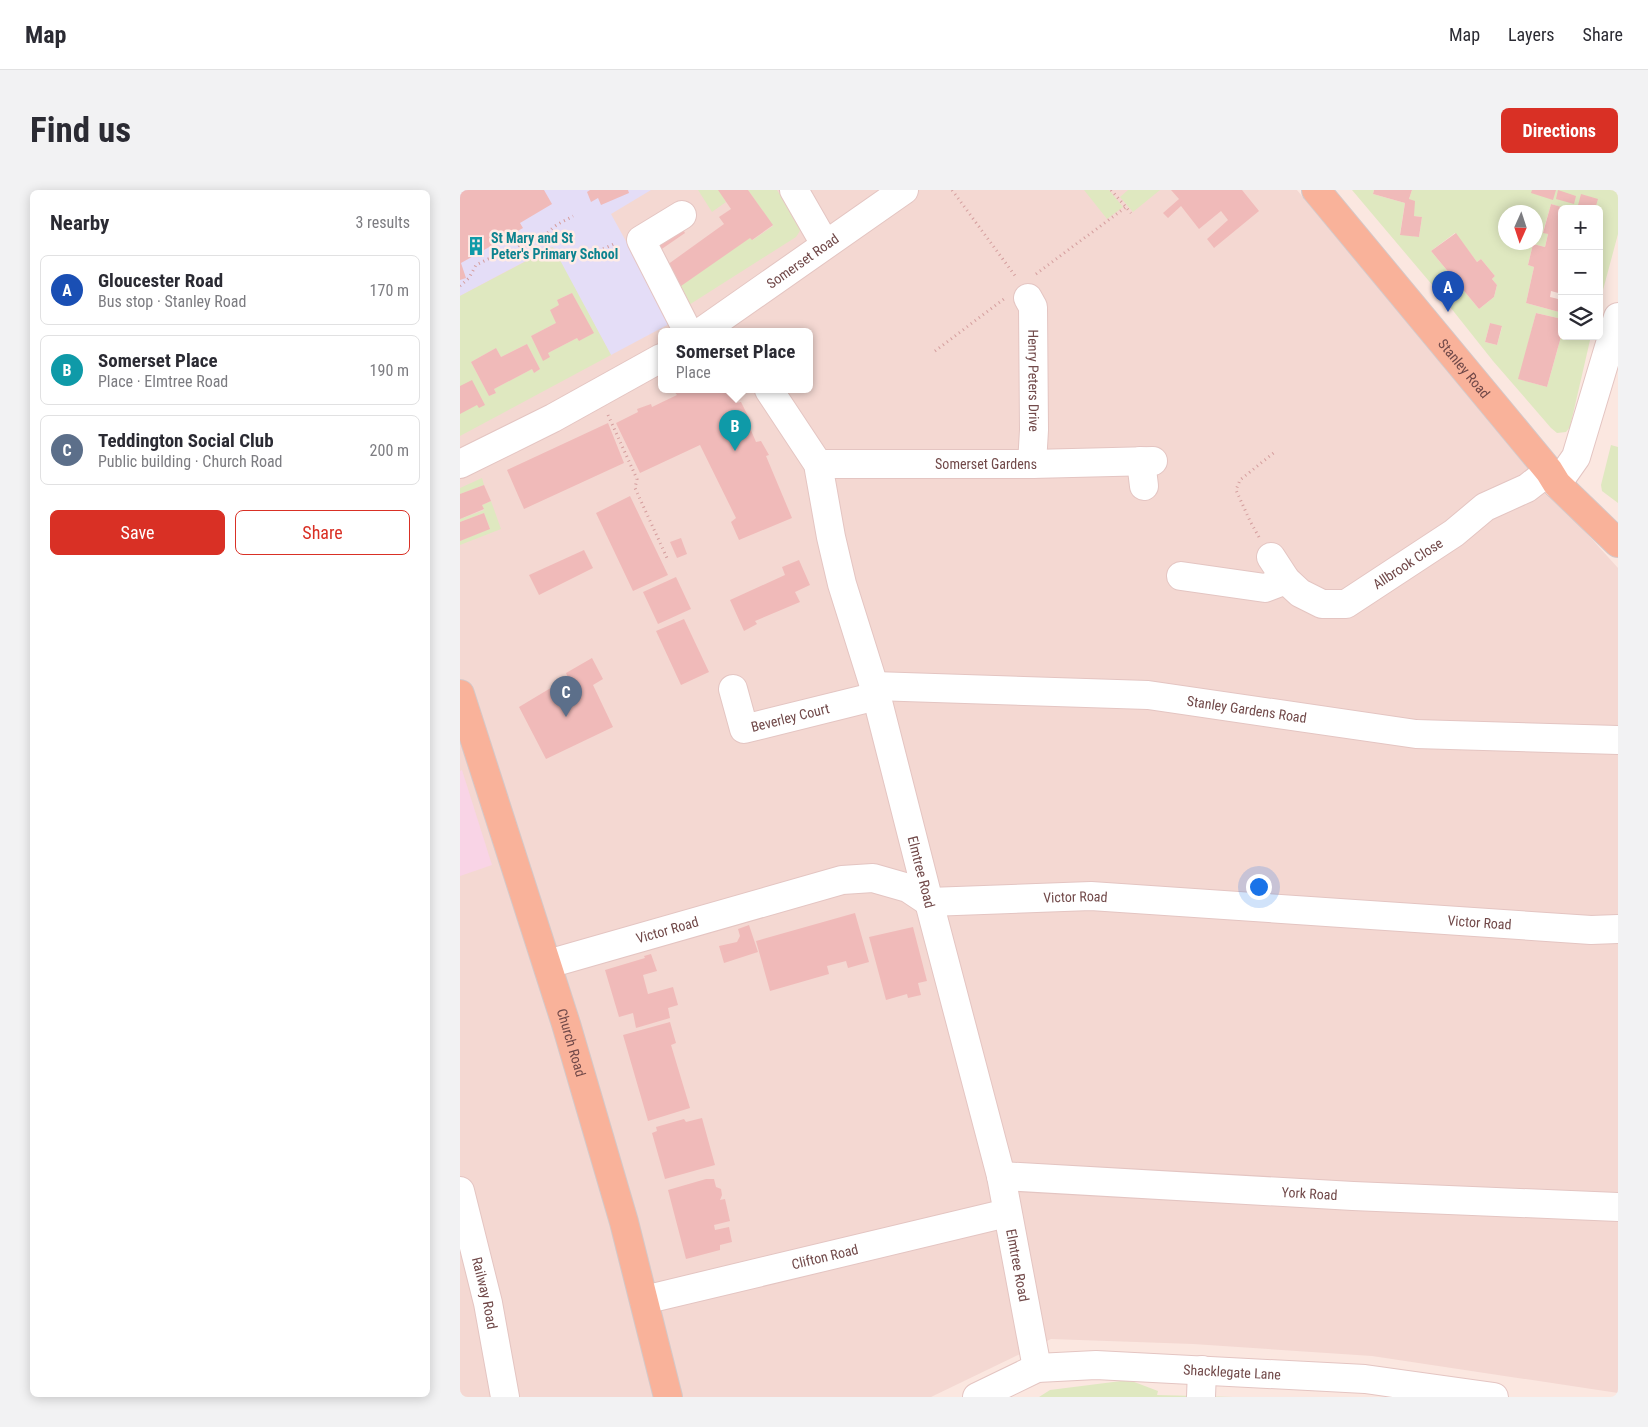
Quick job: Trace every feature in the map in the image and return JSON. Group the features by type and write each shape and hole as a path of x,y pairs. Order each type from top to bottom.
{"main road":[{"name":"Stanley Road","path":"1316,190 1553,478 1618,543"},
{"name":"Church Road","path":"460,694 548,964 624,1222 668,1397"}],"street":[{"path":"794,190 825,244"},
{"name":"Somerset Road","path":"718,328 825,244 904,190"},
{"path":"682,216 641,240 686,328"},
{"name":"Henry Peters Drive","path":"1022,288 1033,306 1034,430 1032,464"},
{"name":"Allbrook Close","path":"1271,557 1286,580 1300,593 1322,604 1346,604 1454,533 1485,507 1553,478 1576,457 1618,317"},
{"path":"460,464 599,394 658,360"},
{"name":"Elmtree Road","path":"771,393 818,464 831,537 842,584 876,691 929,902 1002,1176 1007,1213 1036,1368"},
{"name":"Somerset Gardens","path":"818,464 1032,464 1146,469"},
{"path":"1182,576 1265,588 1286,580"},
{"name":"Beverley Court","path":"733,689 744,730 876,691"},
{"name":"Stanley Gardens Road","path":"876,691 1148,695 1416,734 1618,740"},
{"name":"Victor Road","path":"548,964 842,880 873,878 908,888 929,902 1091,896 1591,930 1618,929"},
{"name":"York Road","path":"1002,1176 1353,1196 1618,1207"},
{"name":"Railway Road","path":"460,1191 488,1303 505,1397"},
{"name":"Clifton Road","path":"644,1300 1007,1213"},
{"name":"Shacklegate Lane","path":"977,1397 1036,1368 1096,1365 1365,1379 1494,1397"},
{"path":"1201,1397 1202,1370"}],"path":[{"path":"952,190 1022,288"},
{"path":"1111,190 1131,213"},
{"path":"460,286 469,278 476,265 488,259 512,255 526,240 536,241 545,237 554,227 573,216"},
{"path":"599,394 637,479 635,488 667,558"},
{"path":"1271,557 1250,521 1236,490 1240,480 1276,451"}],"shaded area":[{"path":"460,190 1297,190 1524,464 1618,568 1618,1393 1372,1356 1193,1344 1051,1339 931,1397 460,1397"},
{"path":"460,190 651,190 611,214 671,323 658,328 658,330 611,355 552,247 460,296"},
{"path":"462,770 492,865 460,876 460,771"}],"green space":[{"path":"698,190 719,190 726,202 712,212"},
{"path":"748,190 777,190 798,222 800,226 799,233 796,237 681,310 667,265 750,238 753,240 773,226"},
{"path":"1084,190 1109,190 1123,207 1107,219"},
{"path":"1128,190 1160,190 1133,212 1120,197"},
{"path":"1352,190 1374,190 1373,194 1405,203 1400,234 1419,237 1422,217 1414,216 1409,199 1412,190 1618,190 1618,234 1603,290 1603,205 1558,206 1551,204 1543,232 1543,205 1498,205 1498,250 1532,250 1528,265 1534,267 1526,303 1558,312 1558,318 1536,313 1519,379 1547,387 1560,340 1590,340 1570,427 1566,432 1557,433 1551,428 1493,361 1439,293","holes":["1455,233 1477,262 1481,259 1495,276 1492,279 1497,285 1494,297 1479,309 1431,251","1490,323 1502,327 1497,345 1485,342"]},
{"path":"1543,232 1548,234 1545,247 1543,246"},
{"path":"553,247 611,355 460,436 460,296","holes":["572,293 593,333 579,341 577,338 548,353 550,357 543,360 531,336 556,323 559,305 557,300","527,344 540,369 534,373 532,369 494,389 496,393 489,396 471,362 496,348 501,357"]},
{"path":"1611,445 1618,447 1618,503 1602,491 1601,485"},
{"path":"482,478 484,485 460,494 460,488"},
{"path":"491,501 501,529 460,545 460,541 490,528 484,513 460,522 460,519 484,510 482,505"},
{"path":"1129,1380 1158,1391 1157,1395 1233,1397 1039,1397 1050,1390"}],"building":[{"name":"St Mary and St Peter's Primary School","path":"460,190 544,190 552,204 520,223 523,228 461,263 466,278 460,280"},
{"path":"590,190 628,190 629,193 601,205 598,198 591,202 587,192"},
{"path":"718,190 748,190 773,225 752,240 750,238 681,286 667,265 724,224 719,217 731,209"},
{"path":"1171,190 1242,190 1259,211 1214,248 1207,239 1228,220 1221,211 1199,229 1181,206 1168,218 1163,213 1179,199"},
{"path":"1374,190 1412,190 1409,199 1415,201 1414,216 1422,217 1419,237 1400,235 1405,203 1373,194"},
{"path":"1532,190 1556,190 1553,200 1531,193"},
{"path":"1558,190 1576,196 1574,204 1556,199"},
{"path":"1581,194 1598,199 1596,205 1578,205"},
{"path":"1551,204 1558,206 1558,293 1551,291 1550,297 1558,299 1558,312 1526,303 1534,267 1528,265 1532,250 1543,250 1548,234 1543,233"},
{"path":"682,228 685,233 653,255 649,250"},
{"path":"1456,233 1477,262 1481,259 1495,276 1492,279 1497,285 1494,297 1479,309 1431,251"},
{"path":"572,293 594,333 579,341 577,338 548,353 550,357 543,361 531,336 556,323 550,310 559,305 557,300"},
{"path":"1536,313 1558,318 1558,340 1560,340 1547,387 1518,379"},
{"path":"1490,323 1502,326 1497,345 1485,342"},
{"path":"527,344 540,369 534,373 532,369 494,389 496,393 489,396 471,362 496,348 501,357"},
{"path":"472,380 485,405 479,408 477,405 460,414 460,386"},
{"path":"675,393 729,393 736,403 741,402 750,420 747,421 756,442 761,441 769,455 766,456 792,518 739,540 731,522 736,518 700,445 640,473 616,423 638,412 637,409 651,404 652,407 677,395"},
{"path":"608,423 624,463 524,509 507,470"},
{"path":"484,485 491,501 482,505 484,509 460,519 460,494"},
{"path":"630,496 668,575 633,591 596,513"},
{"path":"484,513 490,529 460,541 460,522"},
{"path":"681,538 687,554 677,558 670,542"},
{"path":"584,550 593,568 539,595 529,575"},
{"path":"799,560 810,585 795,592 800,602 755,621 757,624 744,631 730,600 785,575 782,567"},
{"path":"676,577 691,609 658,624 643,592"},
{"path":"684,619 709,672 681,685 656,631"},
{"path":"592,658 603,679 593,685 613,727 546,759 519,707 554,686 556,689 570,682 566,673"},
{"path":"855,913 869,962 848,968 846,961 827,966 829,974 770,991 756,941"},
{"path":"749,925 758,952 724,963 719,946 737,942 740,936 738,929"},
{"path":"913,927 927,981 918,983 921,995 908,998 907,994 886,1000 869,937"},
{"path":"651,954 657,971 643,975 648,994 673,987 678,1005 668,1008 670,1018 636,1028 633,1013 619,1017 605,970 645,958 644,956"},
{"path":"670,1022 676,1043 671,1045 690,1108 648,1121 623,1035"},
{"path":"702,1118 715,1165 665,1179 652,1133 657,1131 656,1127 684,1119 686,1122"},
{"path":"706,1179 714,1179 716,1187 721,1189 722,1195 720,1200 725,1199 730,1221 714,1225 715,1230 729,1227 732,1242 720,1245 720,1250 686,1259 668,1190"}],"place":[{"name":"St Mary and St Peter's Primary School","path":"476,246"},
{"name":"Gloucester Road","path":"1448,312"},
{"name":"Somerset Place","path":"735,451"},
{"name":"Teddington Social Club","path":"566,717"}]}
